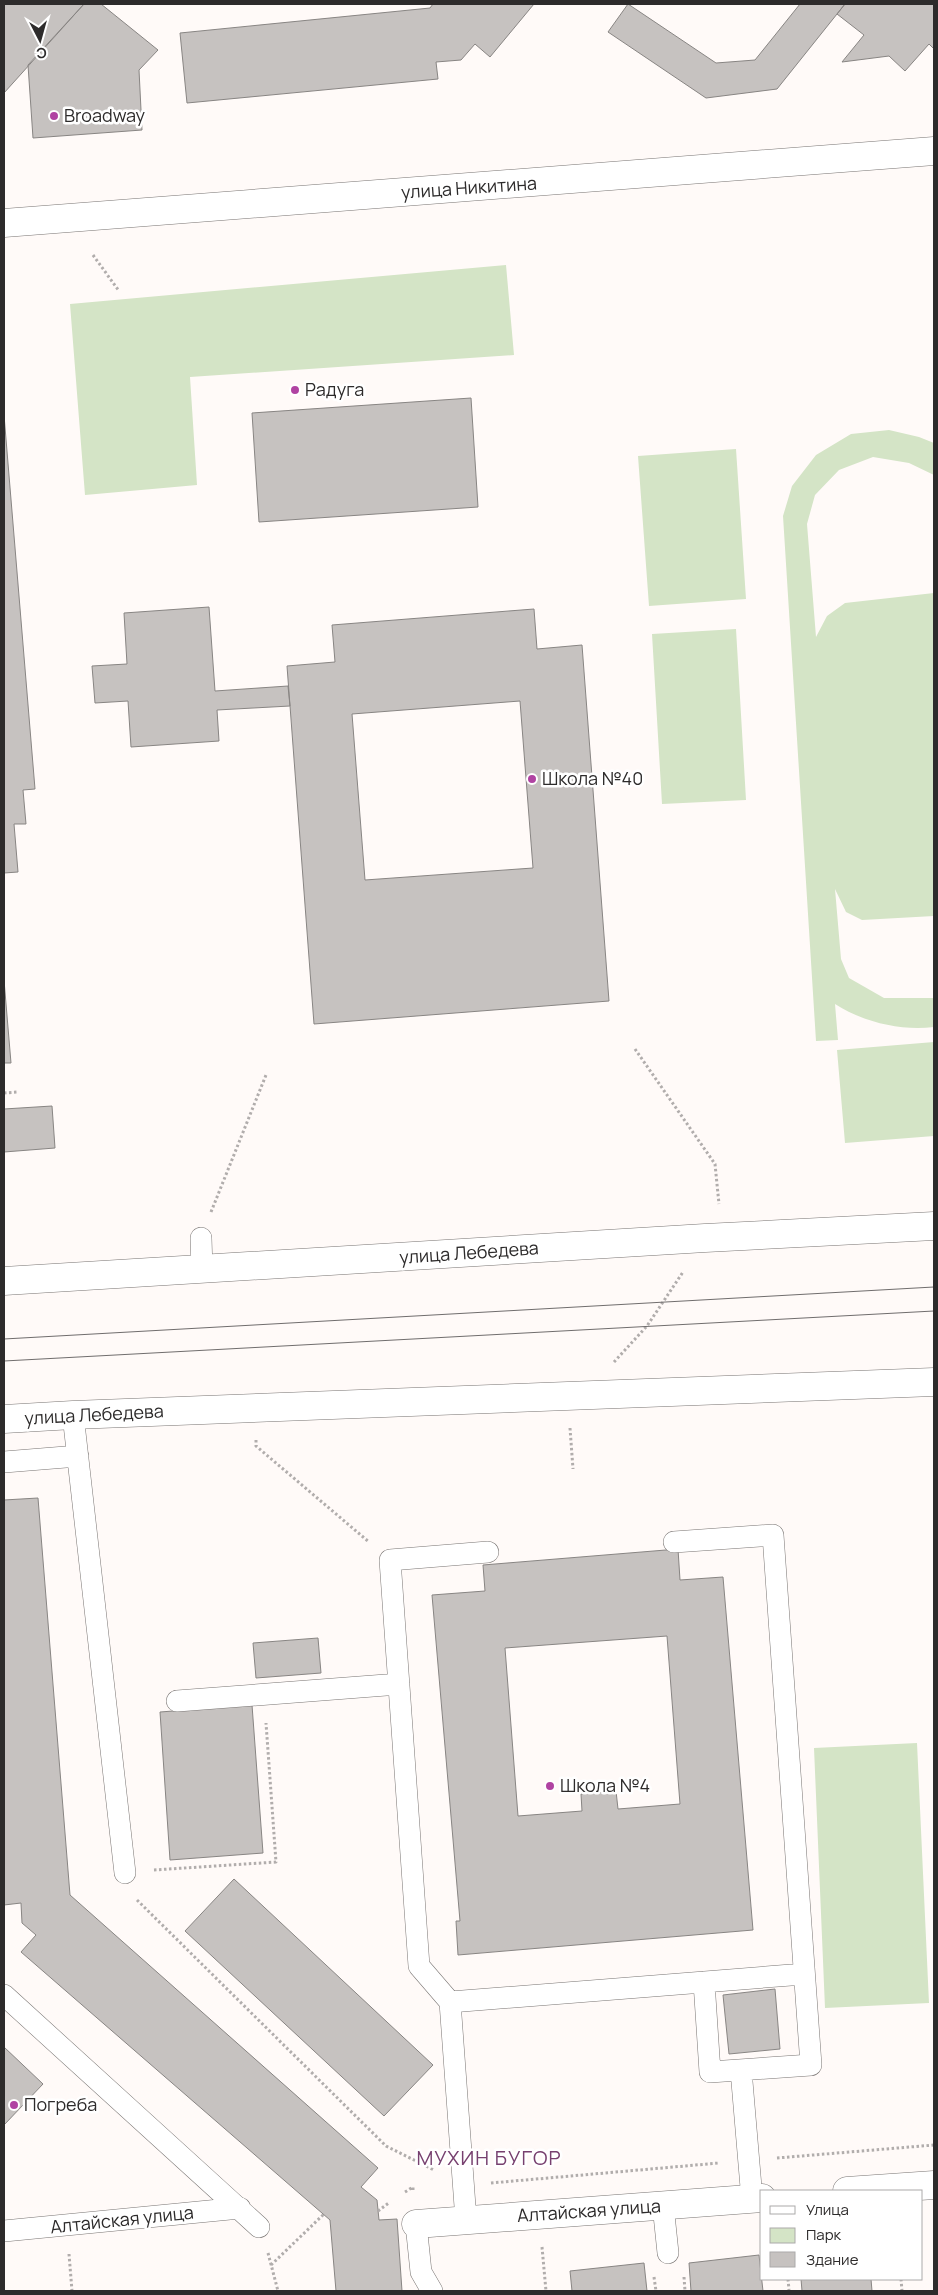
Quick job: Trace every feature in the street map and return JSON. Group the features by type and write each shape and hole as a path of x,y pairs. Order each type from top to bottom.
{"street":[{"name":"улица Никитина","path":"4,223 934,151"},
{"name":"улица Лебедева","path":"4,1281 705,1238 934,1226"},
{"name":"улица Лебедева","path":"4,1420 73,1415 585,1394 934,1382"},
{"path":"862,2190 934,2185"},
{"name":"Алтайская улица","path":"416,2224 757,2198"}],"lane":[{"path":"201,1238 202,1270"},
{"path":"73,1415 125,1873"},
{"path":"4,1462 78,1456"},
{"path":"674,1542 773,1536 811,2065 710,2072 704,1982"},
{"path":"466,2220 450,2002 419,1966 390,1560 488,1552"},
{"path":"177,1701 399,1684"},
{"path":"450,2002 804,1974"},
{"path":"4,1995 259,2227"},
{"path":"741,2070 748,2160 757,2198"},
{"path":"663,2205 668,2253"},
{"name":"Алтайская улица","path":"4,2232 240,2208"},
{"path":"416,2224 422,2272 432,2291"}],"path":[{"path":"93,255 119,291"},
{"path":"635,1049 715,1164 719,1205"},
{"path":"201,1238 266,1075"},
{"path":"4,1093 18,1092"},
{"path":"585,1394 647,1326 705,1238"},
{"path":"254,1408 256,1446 390,1560"},
{"path":"264,1694 276,1862 125,1873 138,1904 145,1911 386,2146 418,2162"},
{"path":"463,2186 934,2145"},
{"path":"270,2265 324,2214"},
{"path":"539,2214 546,2291"},
{"path":"267,2251 278,2291"},
{"path":"69,2258 72,2291"},
{"path":"788,2280 789,2290"}],"green space":[{"path":"506,265 514,355 190,377 197,485 85,495 70,304"},
{"path":"889,430 919,437 934,443 934,475 909,463 873,457 839,470 815,495 807,524 816,637 827,616 845,603 934,593 934,916 862,920 846,912 835,889 841,959 849,978 884,998 934,998 934,1027 908,1028 882,1024 858,1016 835,1004 838,1040 816,1041 783,516 792,486 816,455 851,434"},
{"path":"736,449 746,599 649,606 638,456"},
{"path":"736,629 746,800 662,804 652,634"},
{"path":"934,1042 934,1136 845,1143 837,1050"},
{"path":"917,1743 929,2003 825,2008 814,1748"}],"building":[{"path":"4,4 84,4 4,93"},
{"path":"84,4 101,4 158,50 139,70 142,130 33,138 28,65"},
{"path":"433,4 534,4 490,57 475,44 461,60 436,62 438,79 187,103 180,33 430,8"},
{"path":"628,4 716,63 755,60 800,4 845,4 777,89 706,98 608,32"},
{"path":"845,4 934,4 934,49 929,44 905,71 889,56 842,62 864,35 837,14"},
{"path":"471,398 478,507 259,522 252,413"},
{"path":"4,415 35,789 23,790 26,824 14,824 18,872 4,873"},
{"path":"209,607 215,691 288,686 290,706 217,710 219,741 131,747 128,701 95,703 92,666 127,664 124,613"},
{"path":"534,609 537,649 582,645 609,1001 314,1024 287,666 335,662 332,625","holes":["520,701 533,868 365,880 352,714"]},
{"path":"4,980 11,1063 4,1063"},
{"path":"52,1106 55,1148 4,1152 4,1109"},
{"path":"38,1498 70,1895 378,2168 361,2187 377,2200 379,2220 397,2219 402,2291 336,2291 330,2220 21,1952 36,1935 22,1923 21,1903 4,1905 4,1500"},
{"path":"678,1549 680,1580 723,1577 753,1930 458,1955 456,1921 460,1921 432,1595 485,1591 483,1565","holes":["667,1636 680,1804 618,1809 616,1791 581,1794 582,1811 518,1816 505,1648"]},
{"path":"318,1638 321,1673 256,1678 253,1643"},
{"path":"252,1705 263,1853 170,1860 160,1712"},
{"path":"234,1879 433,2065 384,2116 185,1931"},
{"path":"775,1989 780,2049 729,2054 723,1995"},
{"name":"Погреба","path":"4,2047 43,2084 4,2125"},
{"path":"759,2255 760,2280 762,2280 763,2291 691,2291 689,2263"},
{"path":"644,2263 647,2291 572,2291 570,2271"},
{"path":"801,2280 871,2280 872,2291 802,2291"}],"tram line":[{"path":"4,1339 934,1287"},
{"path":"4,1361 934,1311"}],"place":[{"name":"Broadway","path":"54,116"},
{"name":"Радуга","path":"295,390"},
{"name":"Школа №40","path":"532,779"},
{"name":"Школа №4","path":"550,1786"},
{"name":"Погреба","path":"14,2105"}],"district":[{"name":"МУХИН БУГОР","path":"489,2158"}]}
